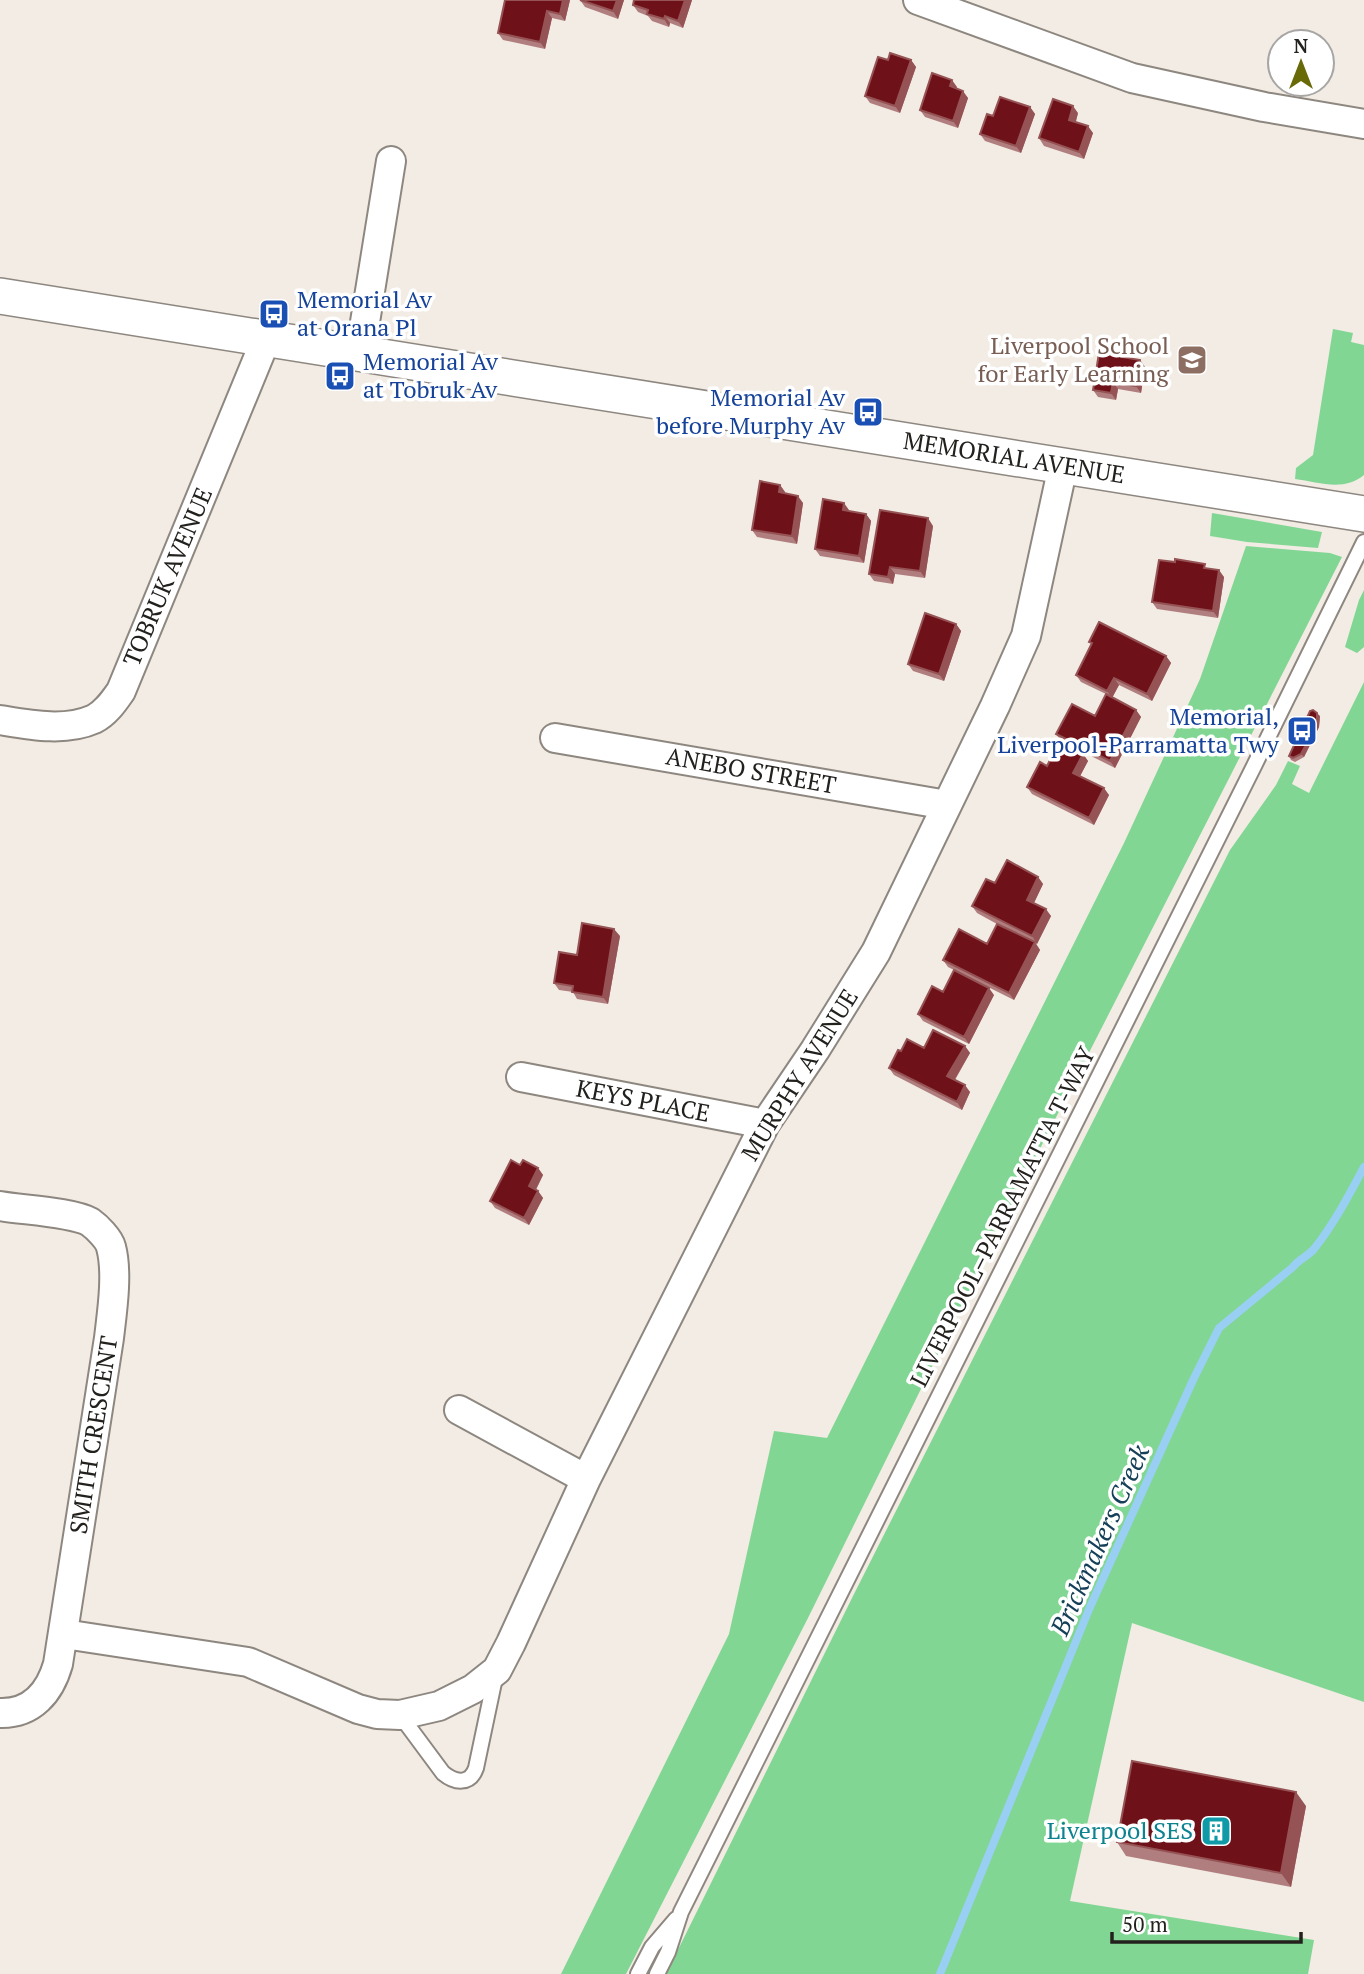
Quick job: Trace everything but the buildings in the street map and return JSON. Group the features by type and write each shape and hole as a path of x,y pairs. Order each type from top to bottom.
{"street":[{"path":"918,0 949,5 1132,78 1264,107 1364,124"},
{"path":"360,352 391,161"},
{"name":"MEMORIAL AVENUE","path":"0,296 1364,514"},
{"name":"TOBRUK AVENUE","path":"0,720 45,727 95,719 108,709 121,691 266,339"},
{"name":"MURPHY AVENUE","path":"64,1634 248,1662 274,1671 347,1705 377,1714 400,1715 439,1706 473,1689 497,1670 586,1479 765,1124 816,1050 876,953 995,706 1026,636 1063,467"},
{"name":"ANEBO STREET","path":"555,738 947,804"},
{"name":"KEYS PLACE","path":"521,1077 765,1124"},
{"name":"SMITH CRESCENT","path":"0,1206 69,1216 90,1222 111,1244 113,1304 64,1634 54,1678 47,1692 36,1701 20,1709 0,1713"},
{"path":"459,1410 586,1479"}],"lane":[{"name":"LIVERPOOL–PARRAMATTA T-WAY","path":"657,1974 668,1952 681,1912 1364,542"},
{"name":"MURPHY AVENUE","path":"400,1715 443,1773 452,1780 462,1782 469,1779 476,1768 497,1670"},
{"name":"LIVERPOOL–PARRAMATTA T-WAY","path":"638,1974 652,1947 681,1912"}],"green space":[{"path":"1333,329 1353,333 1351,342 1364,345 1364,475 1339,485 1295,479 1296,468 1313,455"},
{"path":"1212,513 1322,532 1318,548 1210,536"},
{"path":"1246,546 1330,553 1342,557 1024,1180 808,1618 626,1974 561,1974 729,1634 774,1431 827,1438 1124,843 1200,679"},
{"path":"1364,590 1364,647 1357,653 1345,647"},
{"path":"1364,682 1364,1702 1132,1623 1070,1901 1314,1940 1308,1974 666,1974 853,1596 1230,850 1276,785 1288,761 1300,766 1292,784 1309,793"}],"waterway":[{"name":"Brickmakers Creek","path":"940,1974 1090,1607 1219,1328 1314,1249 1335,1219 1364,1167"}],"place":[{"name":"Memorial Av at Orana Pl","path":"274,314"},
{"name":"Liverpool School for Early Learning","path":"1192,360"},
{"name":"Memorial Av at Tobruk Av","path":"340,376"},
{"name":"Memorial Av before Murphy Av","path":"868,412"},
{"name":"Memorial, Liverpool-Parramatta Twy","path":"1302,731"},
{"name":"Liverpool SES","path":"1216,1831"}]}
